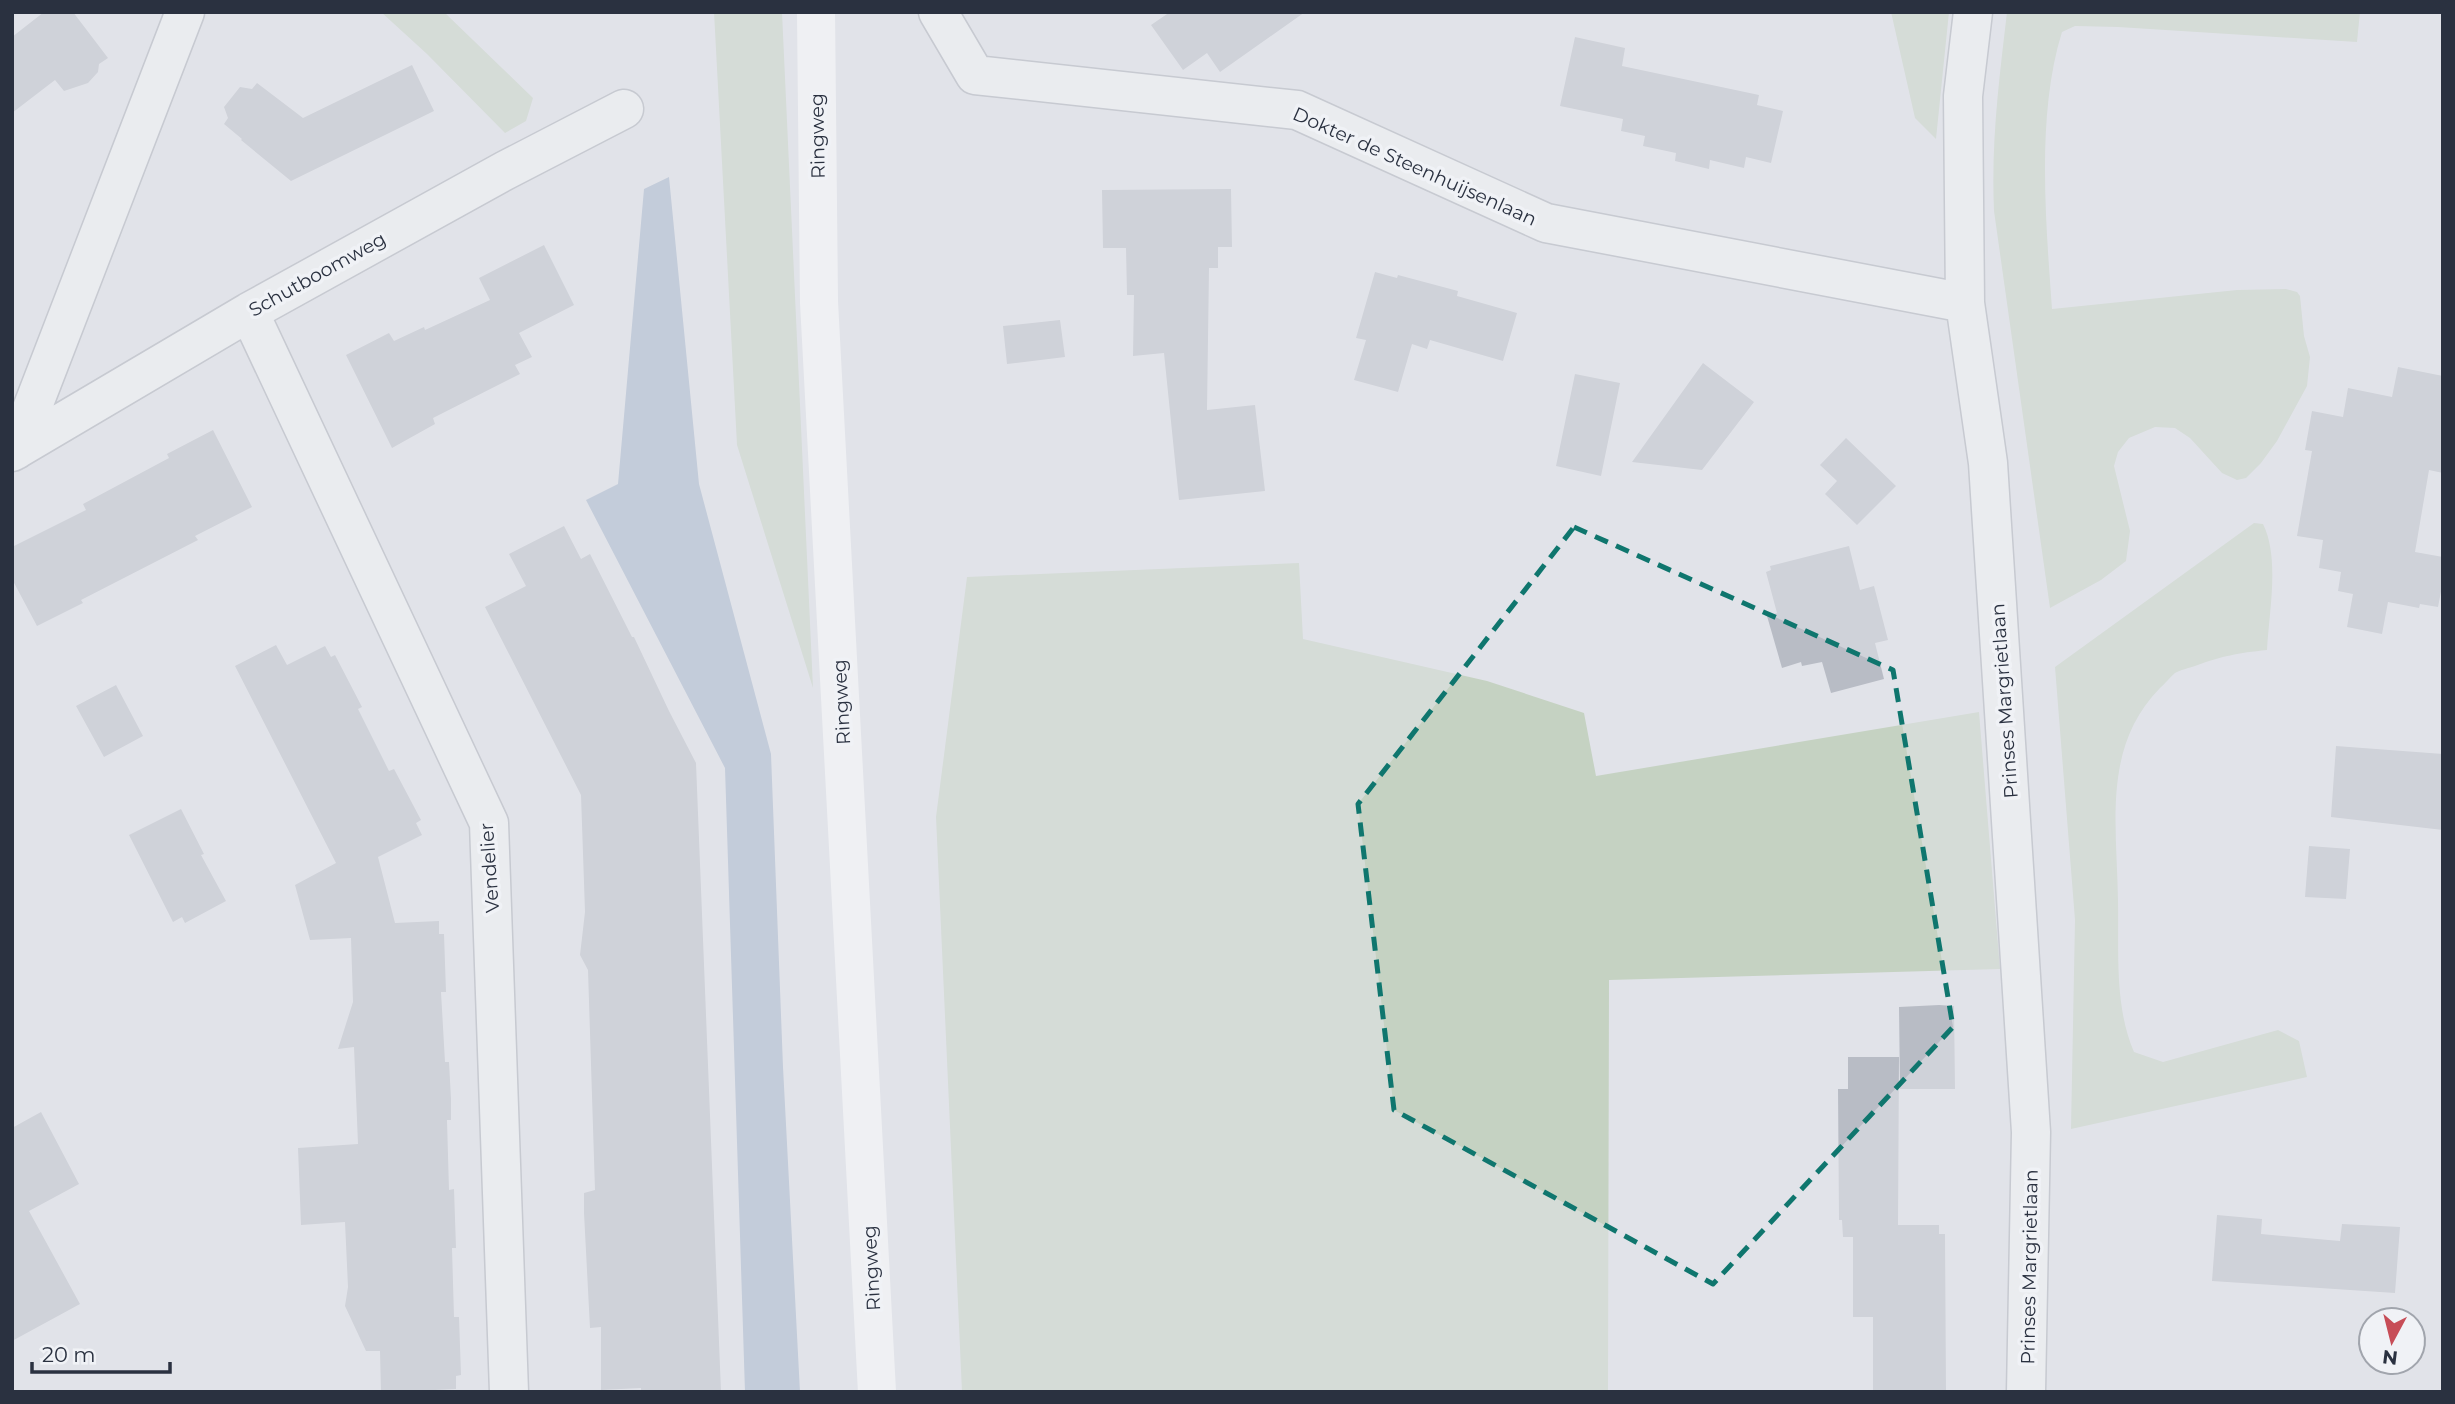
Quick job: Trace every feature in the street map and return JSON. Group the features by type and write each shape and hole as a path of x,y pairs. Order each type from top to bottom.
{"main road":[{"name":"Ringweg","path":"816,12 819,302 877,1392"}],"street":[{"name":"Schutboomweg","path":"14,451 185,12"},
{"name":"Dokter de Steenhuijsenlaan","path":"938,12 975,75 1297,110 1546,223 1965,303"},
{"name":"Prinses Margrietlaan","path":"1973,12 1963,96 1965,303 1988,463 2031,1132 2026,1392"},
{"name":"Schutboomweg","path":"14,451 249,312 506,170 624,109"},
{"name":"Vendelier","path":"249,312 489,824 509,1392"}],"highlighted area":[{"path":"1574,527 1893,670 1953,1027 1713,1284 1394,1110 1358,804"}],"green space":[{"path":"381,12 444,12 533,98 526,121 505,133"},
{"path":"714,12 782,12 813,688 737,445"},
{"path":"1891,12 1949,12 1936,139 1915,118"},
{"path":"2007,12 2360,12 2357,42 2118,27 2075,26 2062,32 2054,64 2046,133 2046,205 2052,309 2237,290 2286,289 2297,292 2300,296 2304,336 2310,357 2307,386 2277,441 2246,478 2237,480 2222,473 2190,438 2175,428 2155,427 2129,438 2118,452 2114,466 2130,531 2126,561 2101,580 2050,608 1994,211 1995,135"},
{"path":"2254,523 2263,524 2271,553 2272,586 2267,650 2222,657 2175,673 2142,711 2129,735 2121,761 2116,816 2120,997 2134,1052 2163,1062 2278,1030 2299,1041 2307,1077 2071,1129 2075,920 2055,667"},
{"path":"1299,563 1303,639 1487,681 1584,713 1596,776 1979,712 2000,969 1609,980 1608,1392 962,1392 936,817 967,577"}],"water":[{"path":"669,177 699,484 771,754 783,1067 800,1392 745,1392 725,768 586,500 618,484 644,189"}],"building":[{"path":"44,12 73,12 108,58 99,64 98,72 88,83 64,91 55,80 12,113 12,37"},
{"path":"1170,12 1305,12 1220,72 1207,53 1183,70 1151,25"},
{"path":"1575,37 1625,48 1622,66 1759,95 1757,105 1783,111 1771,163 1746,157 1744,168 1710,160 1709,169 1675,161 1676,153 1643,146 1645,136 1621,131 1623,119 1560,106"},
{"path":"412,65 434,111 291,181 224,124 228,118 224,107 240,87 252,89 257,83 303,118"},
{"path":"1231,189 1232,247 1218,247 1218,268 1209,268 1207,410 1255,405 1265,491 1179,500 1164,353 1133,356 1134,295 1127,295 1126,248 1103,248 1102,190"},
{"path":"544,245 574,305 519,333 532,357 515,365 520,374 433,418 435,424 392,448 346,355 389,333 394,341 490,300 479,278"},
{"path":"1375,272 1397,278 1398,275 1458,291 1457,296 1517,313 1503,361 1430,340 1427,349 1412,344 1398,392 1354,380 1366,340 1356,338"},
{"path":"1060,320 1065,357 1007,364 1003,326"},
{"path":"1703,363 1754,402 1702,470 1632,462"},
{"path":"2398,367 2443,376 2443,473 2429,470 2415,552 2443,557 2443,581 2438,607 2420,604 2419,608 2388,602 2382,634 2347,627 2353,594 2338,591 2341,572 2319,568 2323,540 2297,536 2312,451 2305,450 2312,411 2343,417 2348,388 2392,397"},
{"path":"1575,374 1620,383 1601,476 1556,466"},
{"path":"213,430 252,507 195,536 198,540 81,600 83,603 37,626 12,579 12,547 86,510 83,504 169,458 167,454"},
{"path":"1846,438 1896,486 1857,525 1825,494 1837,481 1820,465"},
{"path":"564,526 581,559 590,554 696,763 721,1392 641,1392 641,1388 601,1390 601,1327 590,1328 584,1213 584,1193 595,1190 588,970 580,955 585,912 581,795 485,607 526,586 509,554"},
{"path":"1849,546 1860,590 1874,586 1888,640 1875,643 1884,679 1831,693 1822,662 1802,666 1801,662 1782,668 1767,616 1777,613 1766,572 1771,570 1770,566"},
{"path":"276,645 287,665 325,646 331,657 335,655 362,707 358,709 389,771 394,769 421,820 416,823 422,835 378,857 395,923 439,921 439,934 444,934 446,992 441,992 445,1062 449,1062 451,1099 451,1120 447,1120 449,1190 454,1189 454,1317 459,1317 461,1375 456,1376 456,1389 435,1392 381,1392 380,1351 366,1351 345,1306 348,1287 345,1222 301,1225 298,1148 358,1144 354,1047 338,1049 353,1002 351,938 310,940 295,885 336,863 235,666"},
{"path":"116,685 143,736 104,757 76,706"},
{"path":"2336,746 2443,754 2443,830 2331,817"},
{"path":"181,809 204,854 201,855 226,901 185,923 182,917 173,922 129,835"},
{"path":"2309,846 2350,849 2346,899 2305,897"},
{"path":"1954,1006 1955,1089 1900,1089 1899,1007"},
{"path":"1848,1057 1899,1057 1898,1225 1939,1225 1939,1234 1945,1234 1946,1392 1873,1392 1873,1317 1853,1317 1853,1237 1843,1237 1842,1220 1839,1220 1838,1089 1848,1089"},
{"path":"41,1112 79,1184 29,1211 80,1304 12,1341 12,1128"},
{"path":"2217,1215 2262,1219 2261,1234 2340,1241 2342,1224 2400,1227 2395,1293 2212,1281"}]}
